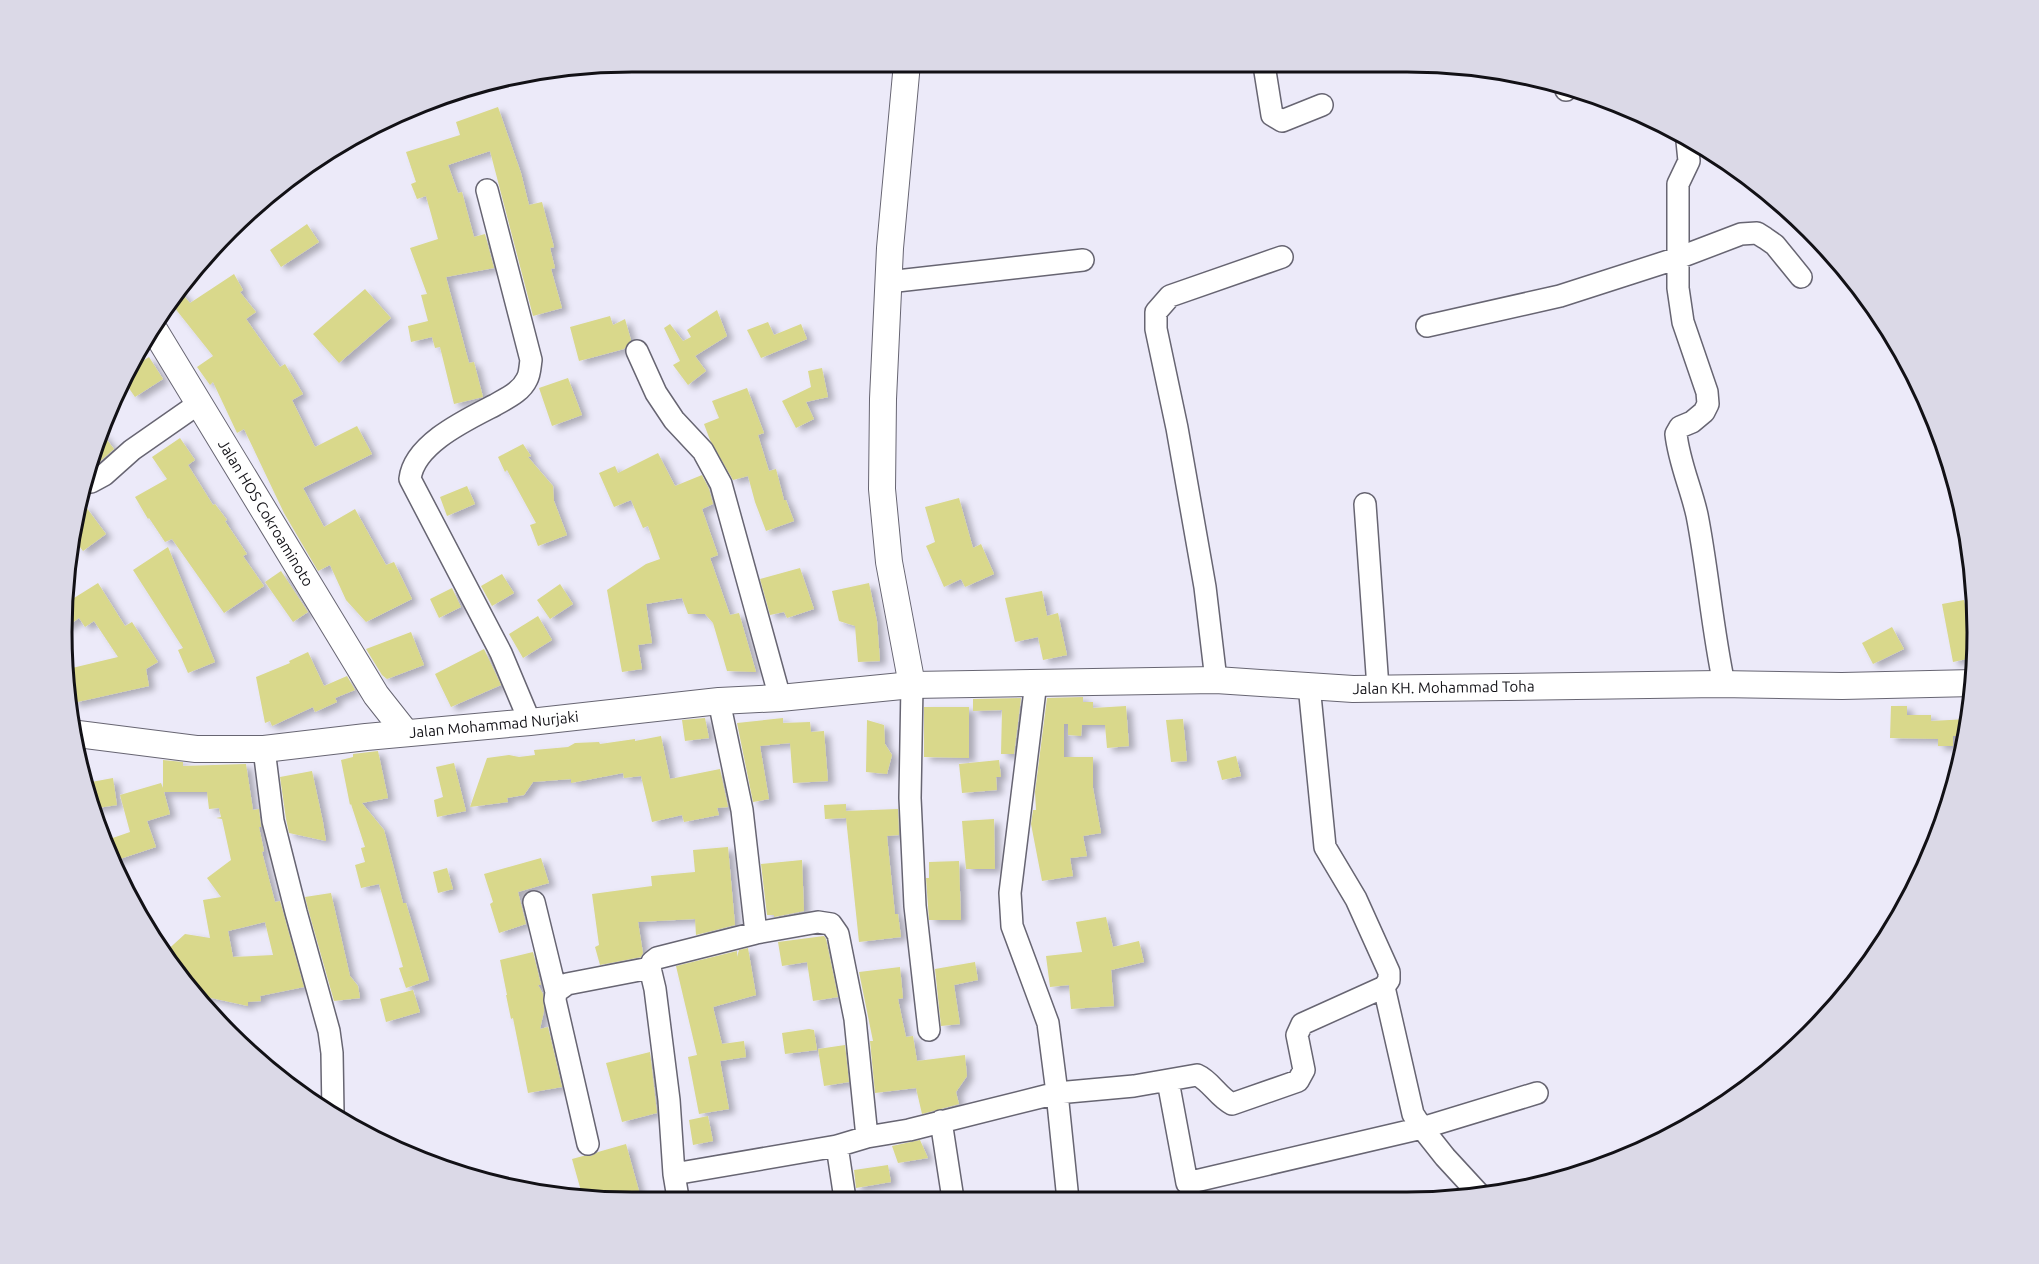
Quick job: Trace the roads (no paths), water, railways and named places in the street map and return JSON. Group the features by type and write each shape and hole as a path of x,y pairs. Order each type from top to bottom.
{"street":[{"path":"906,72 888,282 882,399 882,489 890,562 912,685 910,798 915,906 929,1030"},
{"path":"1265,72 1272,115 1281,121 1322,105"},
{"path":"1688,147 1689,161 1678,184 1678,288 1683,322 1707,392 1708,404 1704,412 1692,422 1680,427 1676,434 1696,512 1710,614 1724,684"},
{"path":"487,190 531,360 528,379 516,393 457,425 421,453 411,468 410,479 501,653 530,722"},
{"path":"1427,326 1560,296 1678,258 1741,234 1757,233 1775,245 1801,277"},
{"path":"1216,680 1205,587 1177,428 1156,329 1156,312 1170,296 1282,257"},
{"path":"888,282 1083,260"},
{"name":"Jalan HOS Cokroaminoto","path":"157,335 376,695 406,733"},
{"path":"637,351 656,393 674,420 703,451 721,484 780,698"},
{"path":"93,481 105,475 132,450 198,404"},
{"path":"1365,504 1378,688"},
{"name":"Jalan KH. Mohammad Toha","path":"912,685 1216,680 1353,689 1964,683"},
{"path":"1036,682 1010,893 1012,926 1048,1023 1067,1192"},
{"name":"Jalan Mohammad Nurjaki","path":"82,734 196,749 264,749 719,700 780,698 912,685"},
{"path":"674,1174 837,1146 1057,1093 1098,1090 1181,1078 1204,1078 1232,1104 1298,1081 1304,1070 1297,1035 1302,1024 1384,987 1389,980 1389,972 1356,899 1325,847 1310,685"},
{"path":"366,737 376,695"},
{"path":"719,700 742,810 756,933"},
{"path":"264,749 273,821 329,1031 332,1053 333,1105"},
{"path":"534,902 556,992 555,1000 588,1144"},
{"path":"677,1192 669,1100 655,989 650,968 652,962 657,958 756,933 818,922 831,924 838,934 855,1020 867,1137"},
{"path":"556,992 567,984 650,968"},
{"path":"1384,987 1418,1122 1445,1157 1473,1188"},
{"path":"1181,1078 1188,1191 1418,1122 1537,1093"},
{"path":"941,1121 952,1192"},
{"path":"837,1146 844,1192"}]}
